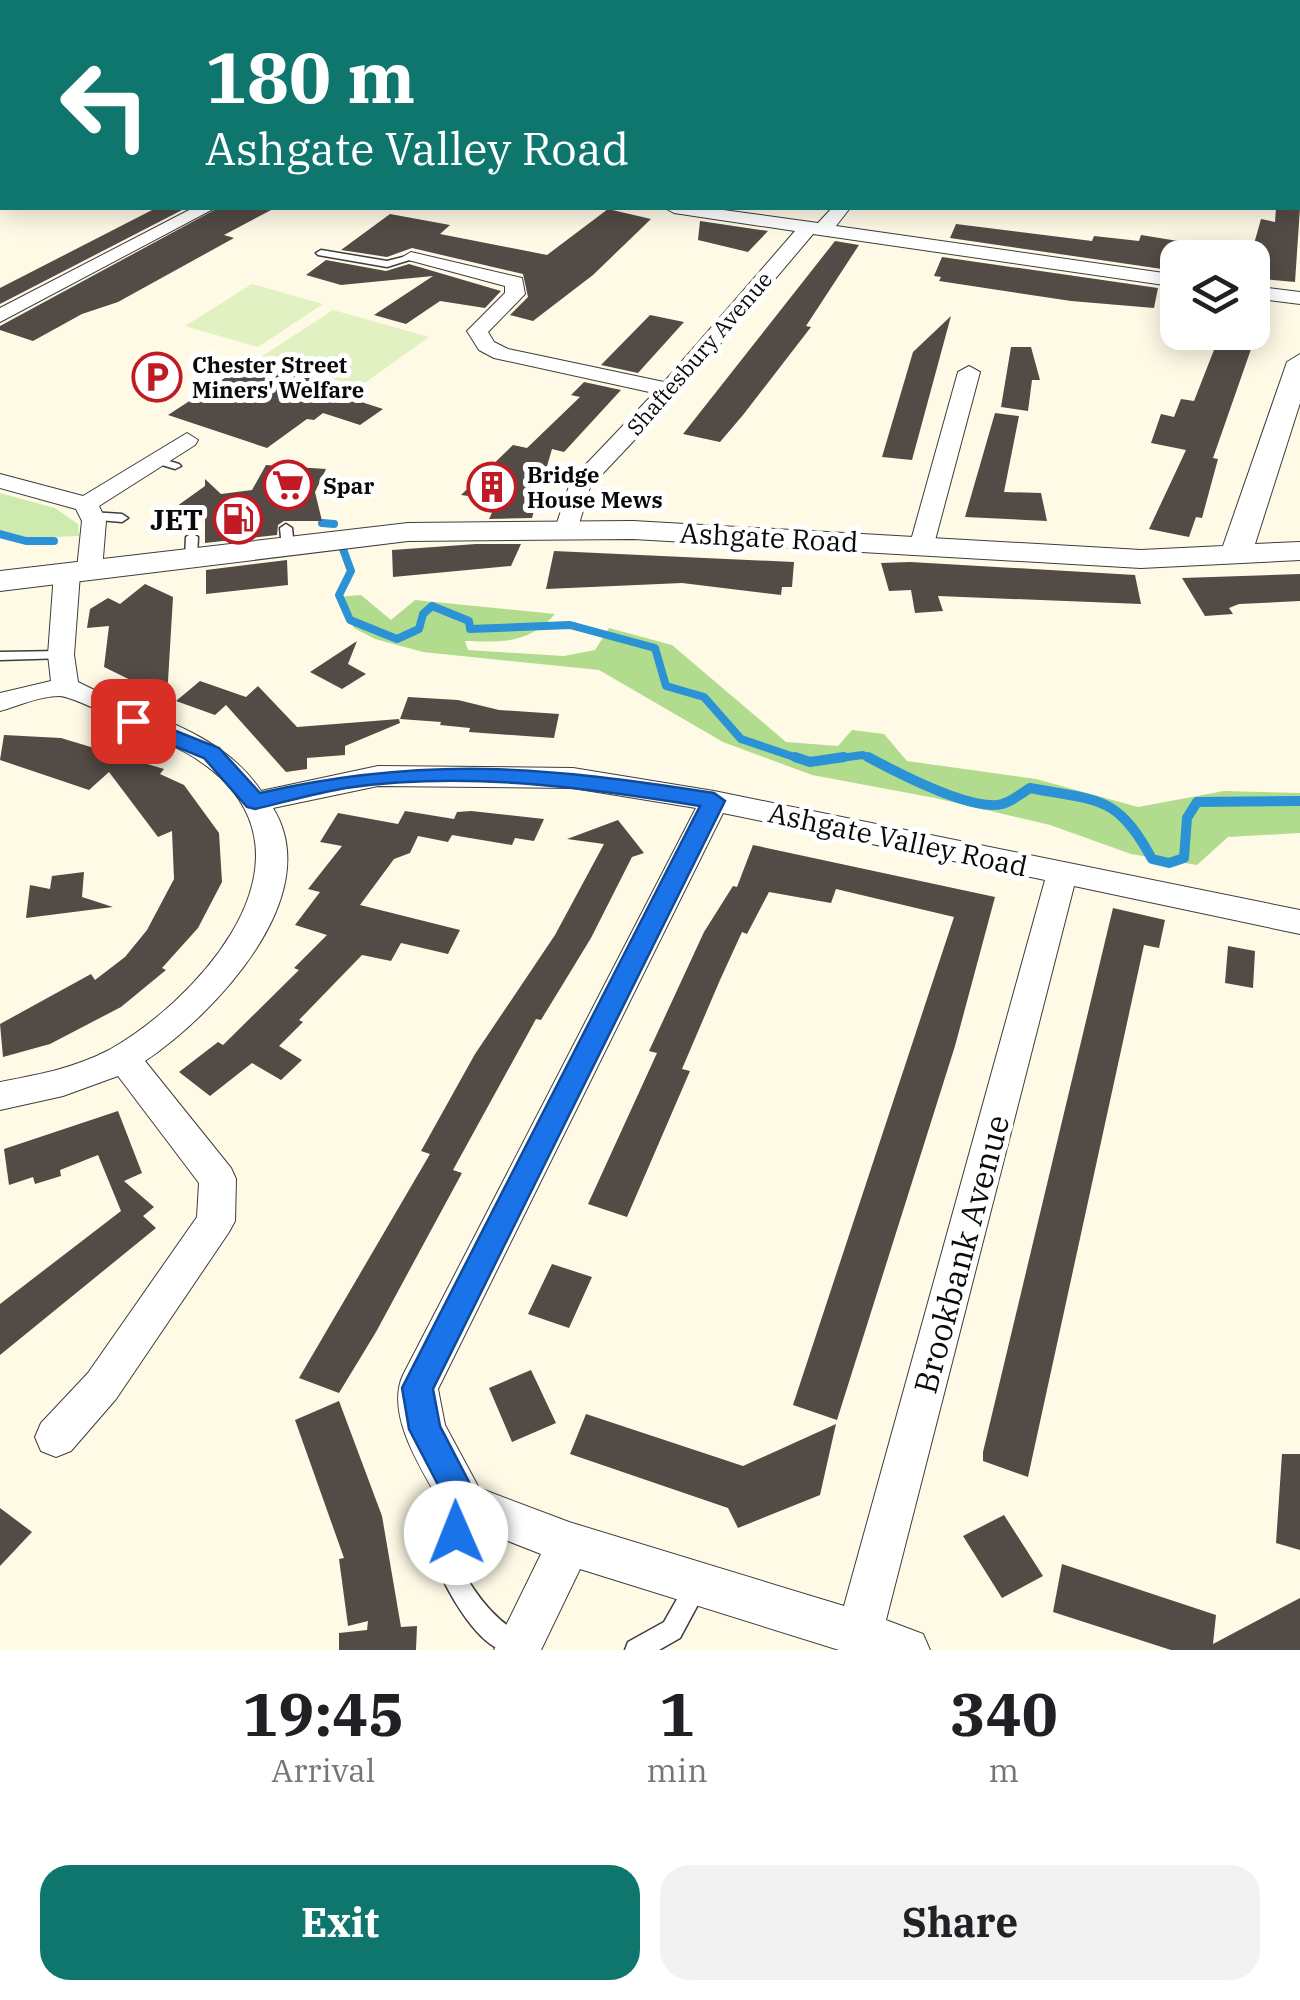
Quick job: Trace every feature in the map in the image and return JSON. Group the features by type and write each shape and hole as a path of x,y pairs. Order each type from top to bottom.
{"street":[{"path":"0,316 202,210"},
{"path":"687,210 1160,278"},
{"name":"Shaftesbury Avenue","path":"566,530 579,485 814,230 839,210"},
{"path":"411,258 515,282 515,294 477,331 486,346 501,354 669,390"},
{"path":"1270,294 1300,298"},
{"path":"1236,554 1300,362"},
{"path":"922,544 968,372"},
{"path":"65,686 61,655 89,510 166,463 187,440"},
{"path":"0,481 89,510"},
{"name":"Ashgate Road","path":"0,582 78,572 192,548 287,537 408,532 566,530 922,544 1141,559 1300,551"},
{"path":"0,702 65,686 106,711 212,753 270,824 272,854 265,894 239,956 195,1003 124,1058 70,1080 0,1096"},
{"name":"Ashgate Valley Road","path":"255,802 345,781 438,774 574,778 714,801 1300,922"},
{"path":"714,801 417,1388 424,1429 464,1503 569,1544 700,1581 907,1650"},
{"name":"Brookbank Avenue","path":"859,1635 1062,872"},
{"path":"56,1436 102,1386 216,1221 218,1179 124,1058"},
{"path":"521,1649 569,1544"}],"lane":[{"path":"321,252 387,264 411,258"},
{"path":"89,510 122,518"},
{"path":"0,656 61,655"},
{"path":"464,1503 447,1564 470,1608 521,1649"},
{"path":"636,1650 672,1630 700,1581"}],"green space":[{"path":"252,284 323,304 258,347 185,326"},
{"path":"333,310 429,337 359,387 261,357"},
{"path":"0,493 55,508 78,524 79,536 28,538 0,531"},
{"path":"361,595 391,620 415,600 555,614 525,636 465,641 468,650 564,656 595,650 609,628 672,645 786,742 838,746 852,730 884,734 907,761 1036,779 1138,807 1224,791 1300,793 1300,833 1228,837 1197,865 1131,854 1050,825 935,798 812,775 723,742 599,670 423,652 375,639 354,628 337,597"}],"building":[{"path":"152,210 182,210 0,304 0,288"},
{"path":"214,210 271,210 224,235 234,238 118,302 82,314 33,341 0,330 0,326"},
{"path":"607,210 651,219 593,275 533,321 510,315 528,297 523,274 412,248 387,257 341,250 390,214 450,225 440,234 547,255"},
{"path":"1276,210 1300,210 1295,282 1270,280 1270,240 1255,240 1261,219 1275,222"},
{"path":"700,221 768,231 748,252 698,240"},
{"path":"956,224 1092,241 1094,236 1139,241 1141,235 1172,240 1160,240 1160,269 950,238"},
{"path":"835,241 859,245 806,326 811,327 743,415 720,442 683,434"},
{"path":"942,257 1158,288 1154,308 1071,301 939,281 941,277 934,276"},
{"path":"326,260 386,271 409,264 501,291 485,308 440,301 406,324 374,315 433,276 341,285 306,275"},
{"path":"650,315 684,322 638,373 601,365"},
{"path":"951,316 912,460 882,457 913,352"},
{"path":"1011,347 1031,347 1040,380 1032,380 1028,411 1001,407"},
{"path":"1214,350 1251,350 1213,458 1218,459 1202,518 1196,517 1189,537 1149,529 1186,450 1151,443 1161,414 1174,417 1181,399 1194,401"},
{"path":"254,359 355,390 346,397 383,409 360,425 323,413 314,420 307,419 267,448 168,415"},
{"path":"584,382 621,390 564,452 552,449 532,518 489,519 498,500 461,495 513,445 527,448 580,397 571,395"},
{"path":"995,413 1019,416 1004,492 1041,493 1047,521 965,517"},
{"path":"266,465 326,469 315,492 322,521 284,521 278,525 277,535 205,543 205,515 159,519 205,486 205,479 221,494 252,490"},
{"path":"521,544 511,566 393,577 392,550"},
{"path":"554,551 794,562 792,587 782,587 781,595 682,583 546,589"},
{"path":"287,560 288,585 206,594 206,570"},
{"path":"881,563 1135,575 1141,604 938,596 943,611 915,613 911,590 889,591"},
{"path":"1300,574 1300,601 1239,604 1229,608 1233,614 1205,616 1182,578"},
{"path":"145,584 173,597 167,698 104,667 109,626 87,628 90,609 108,598 120,604"},
{"path":"357,641 348,664 366,674 342,689 310,672"},
{"path":"200,681 246,697 258,686 297,727 399,719 400,723 345,746 345,755 307,758 307,769 286,772 226,705 215,715 176,701"},
{"path":"408,697 559,714 554,738 469,732 470,728 440,725 441,722 400,719"},
{"path":"4,735 61,738 164,769 160,774 184,785 219,833 222,882 198,928 162,968 166,970 121,1007 50,1044 3,1057 0,1024 91,974 95,980 125,957 147,930 174,879 172,831 158,837 109,772 89,790 0,760"},
{"path":"405,811 454,819 457,812 471,811 544,819 534,841 515,838 512,845 452,835 448,842 418,836 410,853 394,859 360,905 460,930 448,954 401,943 391,961 362,955 279,1046 302,1060 281,1080 252,1063 210,1096 179,1072 218,1042 223,1045 299,970 294,968 327,935 295,925 320,892 308,889 342,846 320,842 338,813 398,824"},
{"path":"618,820 644,853 632,857 591,938 541,1020 536,1019 453,1170 462,1173 376,1332 339,1393 299,1378 430,1154 421,1151 475,1054 555,935 604,844 567,839"},
{"path":"753,845 995,897 955,1046 837,1420 793,1405 954,917 836,889 831,903 769,892 747,934 742,932 720,980 682,1069 690,1071 627,1217 588,1204 657,1053 649,1051 704,932 733,886 737,887"},
{"path":"84,872 82,897 113,907 26,918 30,885 50,889 52,876"},
{"path":"1113,908 1165,920 1159,948 1144,945 1028,1477 983,1461 983,1452"},
{"path":"1228,946 1255,951 1253,988 1225,983"},
{"path":"118,1111 142,1173 124,1181 154,1207 143,1216 156,1228 0,1355 0,1304 121,1211 98,1155 60,1170 61,1176 35,1184 33,1177 9,1185 4,1149"},
{"path":"552,1264 592,1277 569,1328 528,1314"},
{"path":"531,1370 556,1423 512,1442 489,1388"},
{"path":"339,1401 382,1516 401,1627 417,1626 416,1650 339,1650 339,1633 367,1630 368,1621 348,1626 339,1559 344,1558 295,1420"},
{"path":"586,1414 743,1466 836,1424 820,1495 738,1528 728,1508 570,1454"},
{"path":"1282,1454 1300,1454 1300,1550 1276,1543"},
{"path":"0,1508 32,1532 0,1566"},
{"path":"1004,1515 1043,1576 1002,1598 963,1536"},
{"path":"1062,1564 1216,1615 1213,1644 1300,1598 1300,1650 1171,1650 1053,1612"}],"waterway":[{"path":"322,523 334,524"},
{"path":"0,534 26,541 54,541"},
{"path":"343,549 351,571 339,595 350,620 397,639 419,629 423,614 432,606 469,621 470,629 570,625 655,648 666,686 704,697 741,739 803,760"},
{"path":"825,760 863,755 873,760"},
{"path":"795,757 810,762 844,757"},
{"path":"868,757 934,789 972,802 1002,804 1030,788 1089,799 1116,811 1152,859 1169,863 1184,858 1187,818 1197,802 1300,801"}],"place":[{"name":"Chester Street Miners' Welfare","path":"157,377"},
{"name":"Spar","path":"288,485"},
{"name":"Bridge House Mews","path":"492,487"},
{"name":"JET","path":"238,519"}],"route":[{"path":"133,721 212,753 240,780 255,802 345,781 438,774 574,778 714,801 417,1388 424,1429 464,1503 456,1533"}]}
